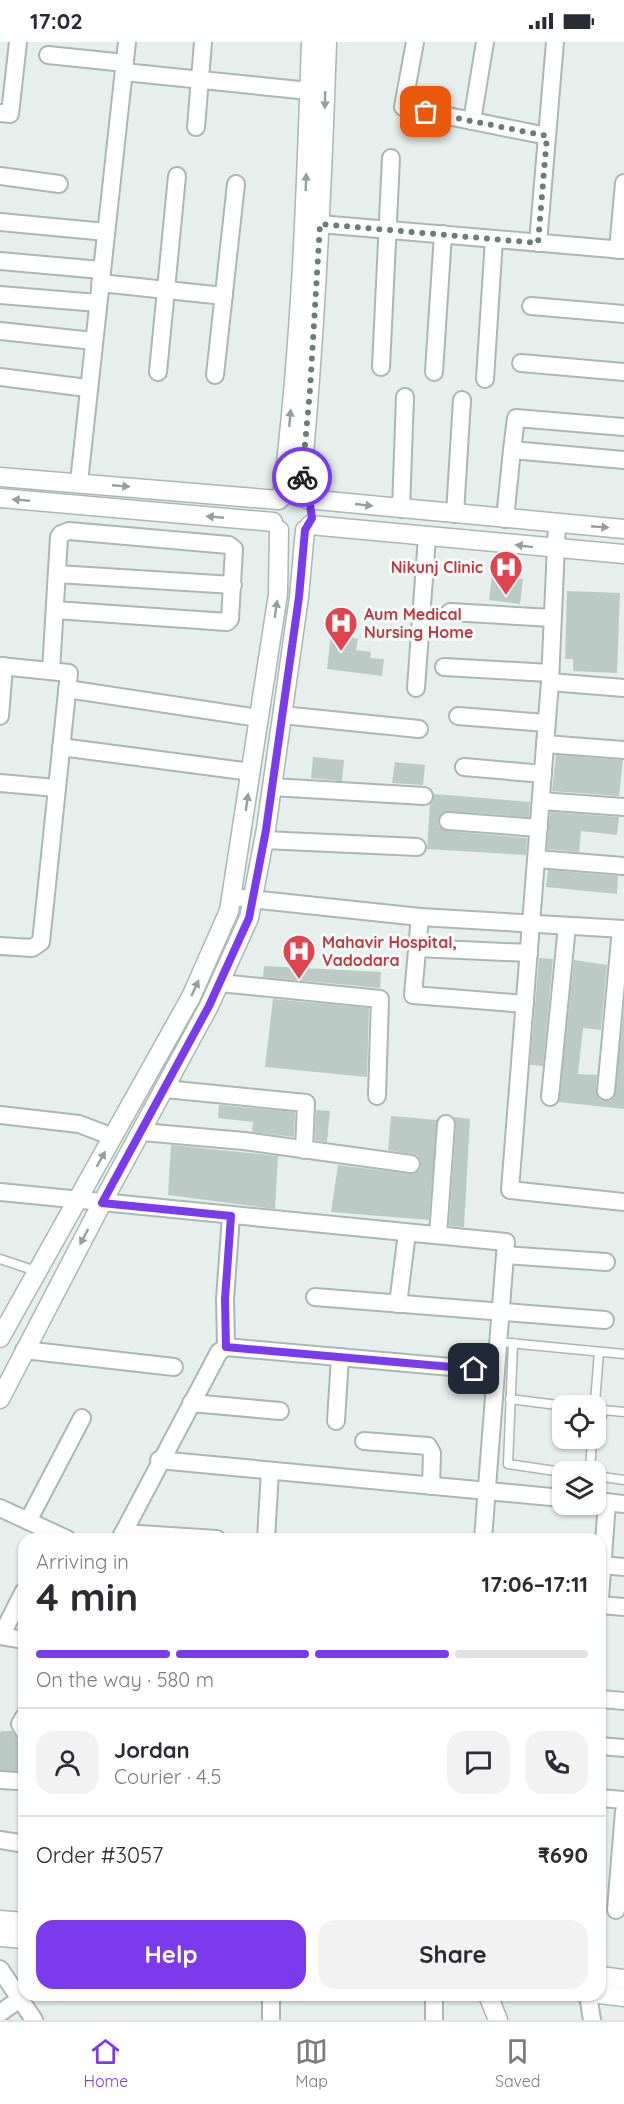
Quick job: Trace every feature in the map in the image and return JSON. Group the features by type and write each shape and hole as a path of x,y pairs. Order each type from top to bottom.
{"street":[{"path":"79,482 87,388 127,42"},
{"path":"196,127 203,42"},
{"path":"311,42 309,91 312,223"},
{"path":"291,498 293,389 312,223 327,42"},
{"path":"415,42 403,107 547,136"},
{"path":"472,121 485,42"},
{"path":"538,243 555,42"},
{"path":"0,113 10,114 12,50"},
{"path":"48,55 200,80 309,91"},
{"path":"381,367 390,158"},
{"path":"0,176 59,184"},
{"path":"158,372 177,176"},
{"path":"312,223 621,250 624,183"},
{"path":"215,375 236,184"},
{"path":"0,222 106,232"},
{"path":"434,372 442,234"},
{"path":"485,379 494,239"},
{"path":"0,261 101,277 165,291 224,296"},
{"path":"0,295 98,303"},
{"path":"531,306 624,314"},
{"path":"0,331 93,341"},
{"path":"521,363 624,372"},
{"path":"0,377 87,388"},
{"path":"401,509 405,397"},
{"path":"455,514 462,400"},
{"path":"505,519 516,418 624,427"},
{"path":"512,450 624,460"},
{"path":"0,477 291,498 624,529"},
{"path":"0,498 276,526 293,535 308,528 624,554"},
{"path":"0,1338 39,1272 190,997 226,920 232,897 278,594 276,526 272,510 291,498"},
{"path":"0,1399 102,1203 165,1089 242,936 254,898 264,840 312,512 291,498"},
{"path":"557,523 550,678 510,1190 624,1202"},
{"path":"51,671 59,537 61,534 69,531 230,545 235,555 230,619 226,622 55,610"},
{"path":"416,688 427,537"},
{"path":"57,574 233,585"},
{"path":"450,612 552,618"},
{"path":"0,716 2,666 69,673 41,942 32,948 0,946"},
{"path":"444,667 624,688"},
{"path":"67,689 259,718"},
{"path":"282,716 419,729"},
{"path":"458,716 546,723"},
{"path":"545,744 624,750"},
{"path":"61,747 251,772"},
{"path":"464,767 543,774"},
{"path":"0,783 56,788"},
{"path":"272,787 424,796"},
{"path":"541,801 624,807"},
{"path":"448,821 539,828"},
{"path":"264,840 417,847"},
{"path":"537,859 624,866"},
{"path":"232,897 420,917 622,929 606,1091"},
{"path":"420,917 413,995 525,1004"},
{"path":"550,1097 567,926"},
{"path":"417,948 529,953"},
{"path":"220,983 380,999 377,1096"},
{"path":"165,1089 306,1103 304,1150"},
{"path":"0,1115 79,1124 113,1137"},
{"path":"438,1235 446,1124"},
{"path":"142,1132 411,1164"},
{"path":"0,1192 506,1242 502,1313 506,1343 496,1371 484,1533"},
{"path":"226,1347 225,1299 231,1216"},
{"path":"398,1304 407,1233"},
{"path":"505,1255 606,1262"},
{"path":"315,1297 605,1320"},
{"path":"122,1533 159,1460 219,1352 226,1347 496,1371"},
{"path":"24,1350 174,1367"},
{"path":"336,1421 340,1357"},
{"path":"191,1403 280,1411"},
{"path":"28,1521 81,1418"},
{"path":"364,1441 428,1446 432,1453 431,1486"},
{"path":"159,1460 552,1497"},
{"path":"266,1533 270,1471"},
{"path":"606,1502 624,1504"},
{"path":"0,1508 49,1533"},
{"path":"601,1515 601,1533"},
{"path":"606,1565 624,1567"},
{"path":"18,1603 1,1636 18,1639"},
{"path":"606,1606 624,1607"},
{"path":"606,1700 624,1701"},
{"path":"606,1746 624,1748"},
{"path":"0,1780 17,1781"},
{"path":"606,1798 624,1800"},
{"path":"616,1910 624,1811"},
{"path":"0,1840 18,1843"},
{"path":"0,1920 18,1922"},
{"path":"0,1937 18,1938"},
{"path":"0,1969 18,1996"},
{"path":"606,1977 624,1979"},
{"path":"606,1994 624,1996"},
{"path":"0,2013 18,2000"},
{"path":"21,2001 34,2020"},
{"path":"270,2020 271,2001"},
{"path":"434,2001 434,2020"},
{"path":"589,2001 591,2020"}],"lane":[{"path":"0,1259 39,1272"},
{"path":"552,1471 508,1464 510,1399 506,1343 624,1354"},
{"path":"592,1395 599,1352"},
{"path":"510,1399 552,1404"},
{"path":"606,1410 624,1412"},
{"path":"606,1477 624,1480"}],"building":[{"path":"492,576 523,579 520,604 489,600"},
{"path":"567,591 620,593 617,673 573,671 573,659 565,659"},
{"path":"332,626 354,629 353,638 358,639 356,650 371,652 370,658 384,659 382,676 327,669"},
{"path":"556,755 623,760 619,796 552,791"},
{"path":"313,757 344,760 342,781 311,778"},
{"path":"395,762 425,765 423,785 392,783"},
{"path":"434,794 530,802 529,817 449,811 443,812 438,820 439,826 447,831 527,838 526,855 427,849 430,804"},
{"path":"550,812 619,817 617,835 581,831 579,852 547,849"},
{"path":"548,870 618,876 617,894 546,887"},
{"path":"539,958 553,959 543,1066 530,1065"},
{"path":"574,960 607,965 601,1030 583,1028 578,1074 597,1075 596,1091 600,1100 610,1101 614,1097 624,1010 624,1109 559,1102"},
{"path":"264,966 381,972 380,988 263,977"},
{"path":"273,999 369,1008 367,1077 265,1067"},
{"path":"219,1105 295,1112 294,1137 252,1132 253,1122 218,1118"},
{"path":"316,1110 330,1111 327,1142 315,1140"},
{"path":"391,1116 437,1120 429,1220 331,1212 338,1165 410,1174 420,1170 421,1161 417,1155 388,1150"},
{"path":"454,1117 470,1119 464,1227 449,1226 456,1125"},
{"path":"171,1145 278,1156 275,1209 168,1195"},
{"path":"12,1731 18,1740 18,1772 0,1770 0,1732"}],"way so far":[{"path":"302,477 310,390 320,224 538,243 547,136 426,112"}],"place":[{"name":"Nikunj Clinic","path":"506,596"},
{"name":"Aum Medical Nursing Home","path":"341,652"},
{"name":"Mahavir Hospital, Vadodara","path":"299,980"}],"route":[{"path":"302,477 300,496 310,505 312,518 305,530 299,597 266,830 257,887 249,918 209,1006 102,1203 231,1216 225,1299 226,1347 474,1369"}]}
